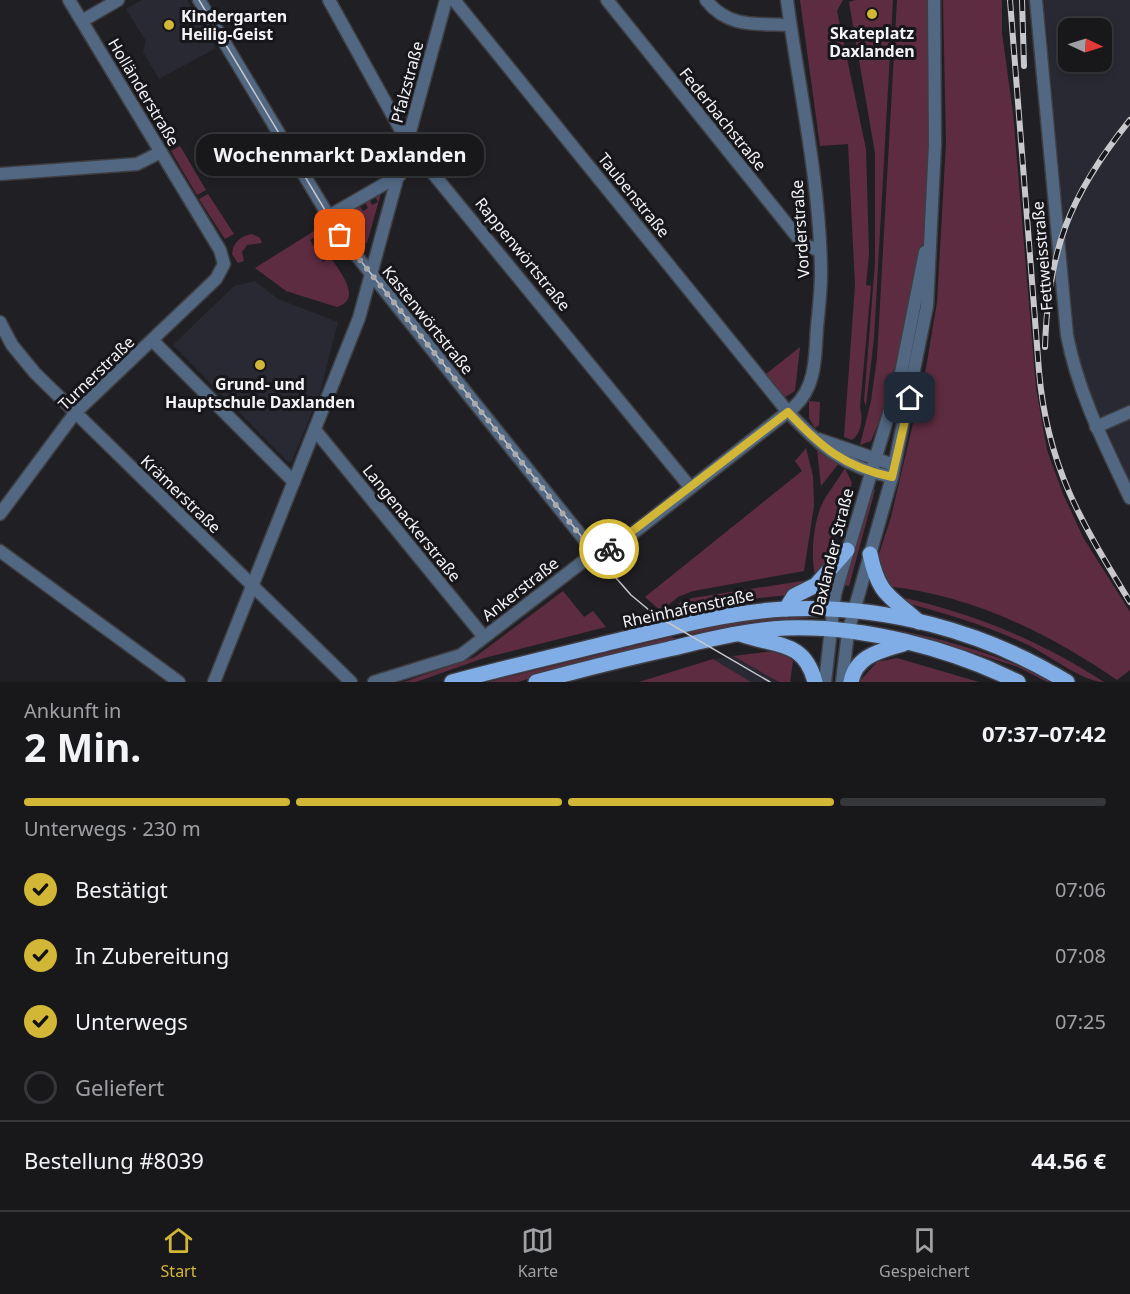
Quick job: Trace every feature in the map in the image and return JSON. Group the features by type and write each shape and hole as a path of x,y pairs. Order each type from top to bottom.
{"main road":[{"path":"786,609 794,597 816,585 847,550"},
{"path":"870,554 875,576 884,594 919,622"},
{"name":"Rheinhafenstraße","path":"452,682 708,619 786,609 853,611 919,622 987,642 1067,682"},
{"path":"536,682 740,634 784,628 848,632 906,643 978,664 1018,682"},
{"path":"740,634 797,651 808,663 815,682"},
{"path":"851,682 855,670 864,659 880,650 906,643"}],"street":[{"name":"Holländerstraße","path":"69,0 219,249 224,264"},
{"path":"82,21 118,0"},
{"name":"Kastenwörtstraße","path":"199,0 329,216 372,277 595,554"},
{"name":"Rappenwörtstraße","path":"328,0 408,143 690,487"},
{"name":"Pfalzstraße","path":"214,682 359,318 446,0"},
{"name":"Taubenstraße","path":"454,0 788,412"},
{"name":"Federbachstraße","path":"607,0 803,244 820,251"},
{"path":"706,0 718,14 729,20 790,25"},
{"name":"Vorderstraße","path":"787,0 810,147 821,273 812,380 806,394 788,412"},
{"name":"Daxlander Straße","path":"842,682 848,632 893,471 927,306 935,123 934,0"},
{"name":"Fettweisstraße","path":"1036,0 1067,335 1074,366 1096,427 1130,498"},
{"path":"0,174 136,164 161,152"},
{"path":"329,216 400,174"},
{"name":"Daxlander Straße","path":"825,682 832,609 847,550 901,373 931,222"},
{"name":"Turnerstraße","path":"0,514 75,413 216,279 224,264"},
{"name":"Krämerstraße","path":"0,322 22,360 351,682"},
{"path":"153,341 294,482"},
{"path":"788,412 814,438 840,459 871,473 893,471"},
{"name":"Ankerstraße","path":"374,682 452,659 595,554 619,544 788,412"},
{"path":"1096,427 1130,412"},
{"name":"Langenackerstraße","path":"315,430 484,637"},
{"path":"814,438 876,458 893,471"},
{"path":"0,551 179,682"}],"shaded area":[{"name":"Kindergarten Heilig-Geist","path":"142,0 187,0 216,48 159,79 143,52 146,41 126,9"},
{"path":"800,0 843,0 837,11 866,149 869,254 866,285 871,286 860,407 861,425 852,440 844,437 855,285 848,144 820,146"},
{"path":"893,0 874,338 866,406 864,401 875,263 875,153 849,2"},
{"path":"897,0 929,0 930,138 926,220 913,297 893,374 871,441 860,445 871,401 877,358"},
{"path":"943,0 1002,0 1002,33 1013,113 1036,388 1047,450 1063,494 1084,539 1130,612 1130,670 1117,680 1063,646 1007,618 948,598 886,586 879,571 879,554 891,517 926,368 937,302 946,143"},
{"path":"1044,0 1130,0 1130,482 1092,397 1076,351"},
{"path":"180,146 206,190 197,195 171,151"},
{"path":"381,193 367,243 362,244 347,225 355,220 350,210 359,205 363,211 368,208 365,202 369,199 372,205 378,202 375,196"},
{"path":"208,194 234,234 225,239 199,199"},
{"path":"314,231 316,236 310,240 323,262 331,258 347,285 348,298 345,303 337,307 286,291 255,268"},
{"path":"252,234 260,238 262,243 247,245 242,252 244,261 238,263 232,254 234,246 244,236"},
{"name":"Grund- und Hauptschule Daxlanden","path":"255,281 278,299 338,322 320,392 292,461 288,462 173,345 234,286"},
{"path":"800,347 795,391 785,397 766,374"},
{"path":"809,401 820,402 819,425 815,428 809,418"},
{"path":"806,448 813,476 814,506 804,571 693,591 678,597 661,611 645,597 802,471 795,461"},
{"path":"817,449 839,463 821,486"},
{"path":"845,468 852,483 830,560 816,580 813,552 816,521 822,504"},
{"path":"873,487 875,490 849,586 844,585"},
{"path":"802,581 806,583 788,595 719,602 669,620 661,616 681,602 692,598"},
{"path":"563,591 584,617 593,611 606,627 484,658 416,682 404,682 475,657"},
{"path":"895,596 951,610 1004,629 1055,653 1104,682 1075,673 1011,637 965,620 903,602"},
{"path":"809,615 808,618 752,622 691,634 686,631 735,620"},
{"path":"868,625 964,646 1010,662 1055,682 1047,682 1018,667 971,652 917,637 869,630"},
{"path":"671,637 676,639 574,664 518,682 488,682"},
{"path":"775,651 787,654 793,661 790,682 779,682 733,656"},
{"path":"733,656 779,682 751,682 713,659"},
{"path":"897,658 979,682 859,682 877,662"},
{"path":"713,659 751,682 639,682"}],"tram line":[{"path":"199,0 340,235 602,562 631,595 655,615 770,682"}],"railway":[{"path":"1010,0 1043,405 1058,465 1069,492 1096,546 1130,602"},
{"path":"1022,0 1024,66"},
{"path":"1045,347 1051,281 1066,226 1091,174 1130,120"}],"way so far":[{"path":"340,235 595,554 609,549"}],"place":[{"name":"Skateplatz Daxlanden","path":"872,14"},
{"name":"Kindergarten Heilig-Geist","path":"169,25"},
{"name":"Wochenmarkt Daxlanden","path":"340,235"},
{"name":"Grund- und Hauptschule Daxlanden","path":"260,365"}],"route":[{"path":"609,549 619,544 788,412 822,447 840,459 871,473 892,477 910,398"}]}
